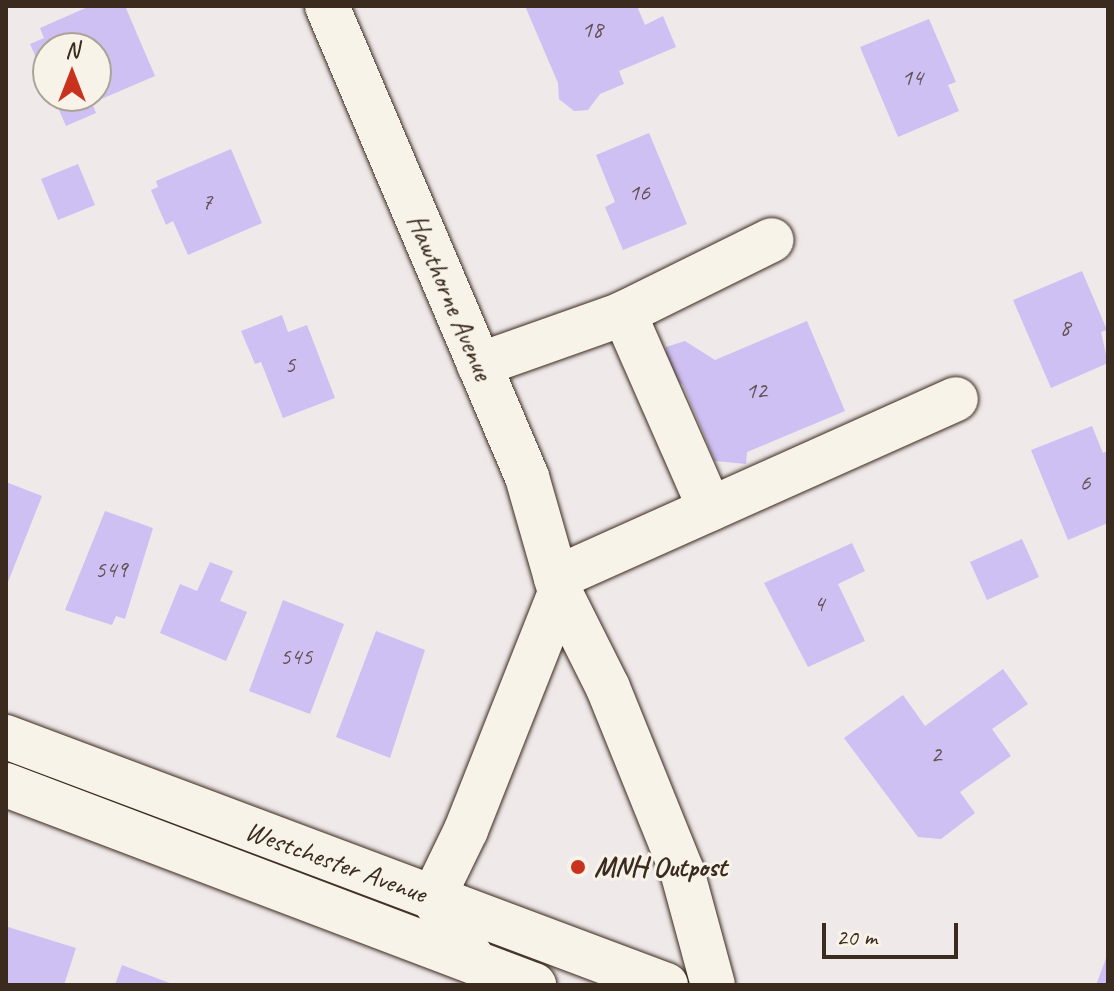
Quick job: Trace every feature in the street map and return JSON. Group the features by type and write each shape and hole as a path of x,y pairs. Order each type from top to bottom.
{"street":[{"name":"Hawthorne Avenue","path":"327,6 527,477 558,585 608,688 682,871 713,985"},
{"path":"479,365 624,313 772,240"},
{"path":"624,313 710,509"},
{"path":"475,962 433,898 466,830 558,585 710,509 956,399"},
{"name":"Westchester Avenue","path":"6,737 666,985"},
{"name":"Westchester Avenue","path":"6,785 534,985"}],"building":[{"path":"90,6 125,6 155,76 112,94 112,32 42,32 40,28"},
{"path":"525,6 637,6 645,25 663,16 676,47 619,71 624,84 600,94 588,110 574,111 559,99 558,83"},
{"path":"929,19 956,82 948,85 959,111 898,137 860,47"},
{"path":"60,112 96,112 96,113 66,126"},
{"path":"649,133 687,224 623,250 605,207 615,202 596,155"},
{"path":"231,149 262,223 188,255 173,221 166,225 151,190 158,187 156,181"},
{"path":"78,164 95,205 58,220 41,179"},
{"path":"1082,271 1107,330 1101,332 1108,363 1051,388 1013,300"},
{"path":"282,315 288,332 307,325 335,398 283,418 261,362 255,364 241,331"},
{"path":"807,321 845,411 747,452 746,464 715,461 683,385 665,371 666,347 685,341 715,360"},
{"path":"1092,426 1103,453 1108,451 1108,523 1068,540 1031,450"},
{"path":"6,482 42,496 6,587"},
{"path":"105,511 153,528 125,619 116,616 112,625 65,610"},
{"path":"1022,539 1039,577 987,600 970,562"},
{"path":"852,543 865,571 838,584 865,641 808,667 764,583"},
{"path":"210,562 233,571 220,601 247,612 226,661 160,633 180,584 197,591"},
{"path":"283,600 344,624 310,714 249,691"},
{"path":"376,631 425,650 390,758 336,737"},
{"path":"1003,669 1028,704 992,729 1011,756 960,792 975,813 941,839 918,837 844,738 903,695 925,726"},
{"path":"8,927 76,948 64,985 6,985"},
{"path":"1108,953 1108,985 1096,985"},
{"path":"122,965 175,985 115,985"}],"place":[{"name":"MNH Outpost","path":"578,867"}]}
